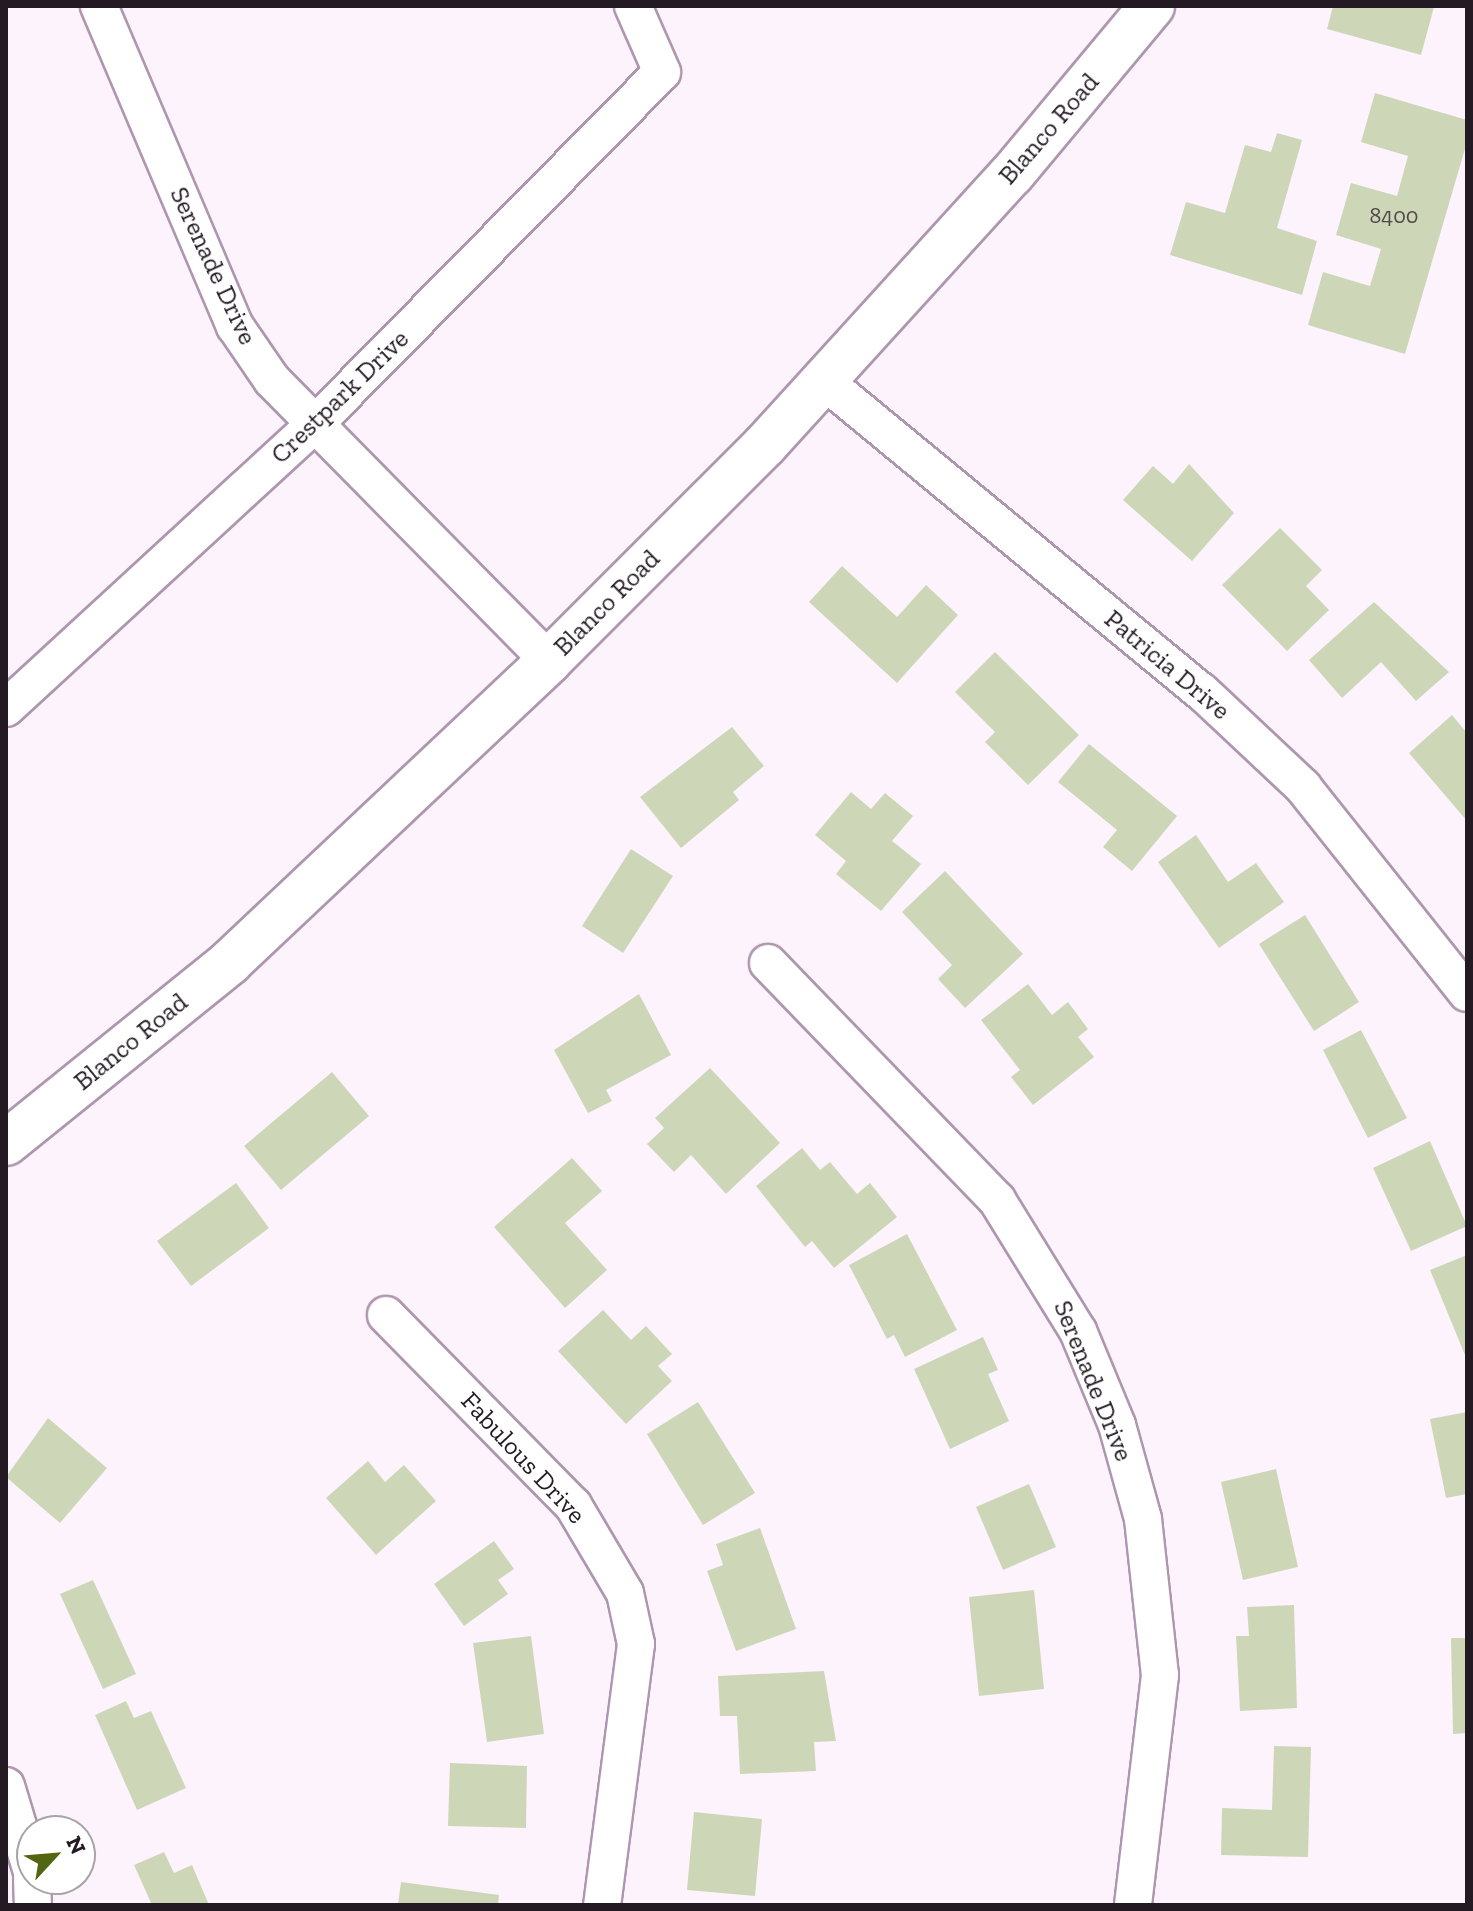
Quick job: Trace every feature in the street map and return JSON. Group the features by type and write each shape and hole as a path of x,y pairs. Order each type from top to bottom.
{"main road":[{"name":"Blanco Road","path":"6,1143 230,962 549,661 823,380 1012,174 1152,6"}],"street":[{"name":"Serenade Drive","path":"99,6 235,326 272,380 317,422 549,661"},
{"name":"Crestpark Drive","path":"6,708 317,422 662,72 633,6"},
{"name":"Patricia Drive","path":"823,380 1202,692 1303,787 1467,993"},
{"name":"Serenade Drive","path":"768,963 997,1200 1078,1331 1117,1425 1143,1519 1160,1675 1133,1905"},
{"name":"Fabulous Drive","path":"386,1315 573,1505 625,1593 636,1644 602,1905"},
{"path":"6,1786 16,1819"}],"building":[{"path":"1333,6 1434,7 1421,55 1327,29"},
{"path":"1375,93 1467,120 1467,142 1405,354 1308,325 1323,272 1370,286 1381,249 1336,235 1351,183 1397,196 1408,156 1361,142"},
{"path":"1277,133 1302,140 1277,228 1317,241 1302,295 1170,255 1186,202 1225,213 1245,145 1271,152"},
{"path":"1189,464 1234,513 1192,561 1123,500 1153,466 1173,484"},
{"path":"1280,528 1322,570 1306,586 1329,610 1287,651 1222,585"},
{"path":"842,566 897,617 926,585 958,615 897,683 809,602"},
{"path":"1374,602 1449,672 1416,701 1381,662 1342,698 1309,660"},
{"path":"995,652 1079,735 1028,785 985,742 995,732 955,692"},
{"path":"1452,715 1467,733 1467,821 1409,753"},
{"path":"732,727 764,766 733,792 739,800 681,848 640,797"},
{"path":"1089,744 1177,816 1132,871 1103,847 1117,830 1058,782"},
{"path":"851,792 871,809 885,793 913,816 892,841 921,864 881,911 836,874 846,861 815,835"},
{"path":"1196,835 1228,882 1256,863 1284,902 1219,948 1158,862"},
{"path":"631,849 673,876 623,953 582,926"},
{"path":"945,871 1023,954 965,1008 938,979 952,965 902,912"},
{"path":"1305,915 1359,1002 1314,1031 1259,944"},
{"path":"1028,984 1052,1015 1068,1002 1088,1029 1078,1037 1094,1057 1033,1105 1011,1077 1020,1070 981,1020"},
{"path":"639,994 671,1055 606,1090 612,1101 588,1113 554,1050"},
{"path":"1361,1030 1407,1118 1368,1138 1323,1050"},
{"path":"710,1068 780,1143 726,1194 691,1155 674,1172 647,1144 664,1128 655,1118"},
{"path":"332,1072 369,1116 281,1190 244,1146"},
{"path":"1430,1141 1467,1226 1411,1251 1373,1168"},
{"path":"802,1148 820,1170 830,1162 857,1194 870,1183 897,1217 834,1268 812,1241 805,1247 756,1186"},
{"path":"572,1158 602,1191 565,1223 607,1270 565,1308 494,1227"},
{"path":"236,1183 269,1228 191,1286 157,1241"},
{"path":"907,1234 957,1330 905,1357 894,1335 887,1339 849,1265"},
{"path":"1467,1255 1467,1360 1430,1270"},
{"path":"603,1310 631,1340 646,1326 672,1354 658,1366 672,1381 626,1424 558,1351"},
{"path":"983,1337 998,1370 988,1374 1009,1421 950,1449 914,1369"},
{"path":"698,1402 755,1493 703,1525 647,1434"},
{"path":"1467,1412 1467,1494 1446,1498 1430,1419"},
{"path":"48,1418 107,1468 60,1523 6,1477"},
{"path":"368,1461 385,1482 404,1465 436,1501 376,1555 326,1498"},
{"path":"1276,1469 1298,1567 1243,1580 1221,1482"},
{"path":"1029,1484 1056,1547 1003,1570 976,1507"},
{"path":"760,1528 796,1629 736,1651 707,1571 723,1565 716,1544"},
{"path":"494,1541 514,1569 498,1580 508,1594 464,1626 434,1584"},
{"path":"93,1580 136,1674 103,1689 60,1594"},
{"path":"1034,1590 1044,1689 979,1696 969,1597"},
{"path":"1294,1605 1297,1708 1240,1711 1236,1636 1249,1636 1247,1607"},
{"path":"531,1636 544,1734 487,1742 473,1643"},
{"path":"1451,1638 1467,1638 1467,1733 1453,1734"},
{"path":"824,1671 836,1741 814,1742 816,1771 740,1774 737,1716 720,1716 718,1676"},
{"path":"126,1701 134,1718 151,1711 186,1788 137,1810 95,1715"},
{"path":"1274,1746 1311,1747 1308,1857 1221,1855 1222,1808 1272,1810"},
{"path":"450,1763 527,1766 526,1828 448,1826"},
{"path":"694,1812 762,1819 755,1896 687,1890"},
{"path":"164,1852 174,1873 192,1865 209,1905 152,1905 134,1865"},
{"path":"401,1882 499,1895 498,1905 398,1905"}]}
